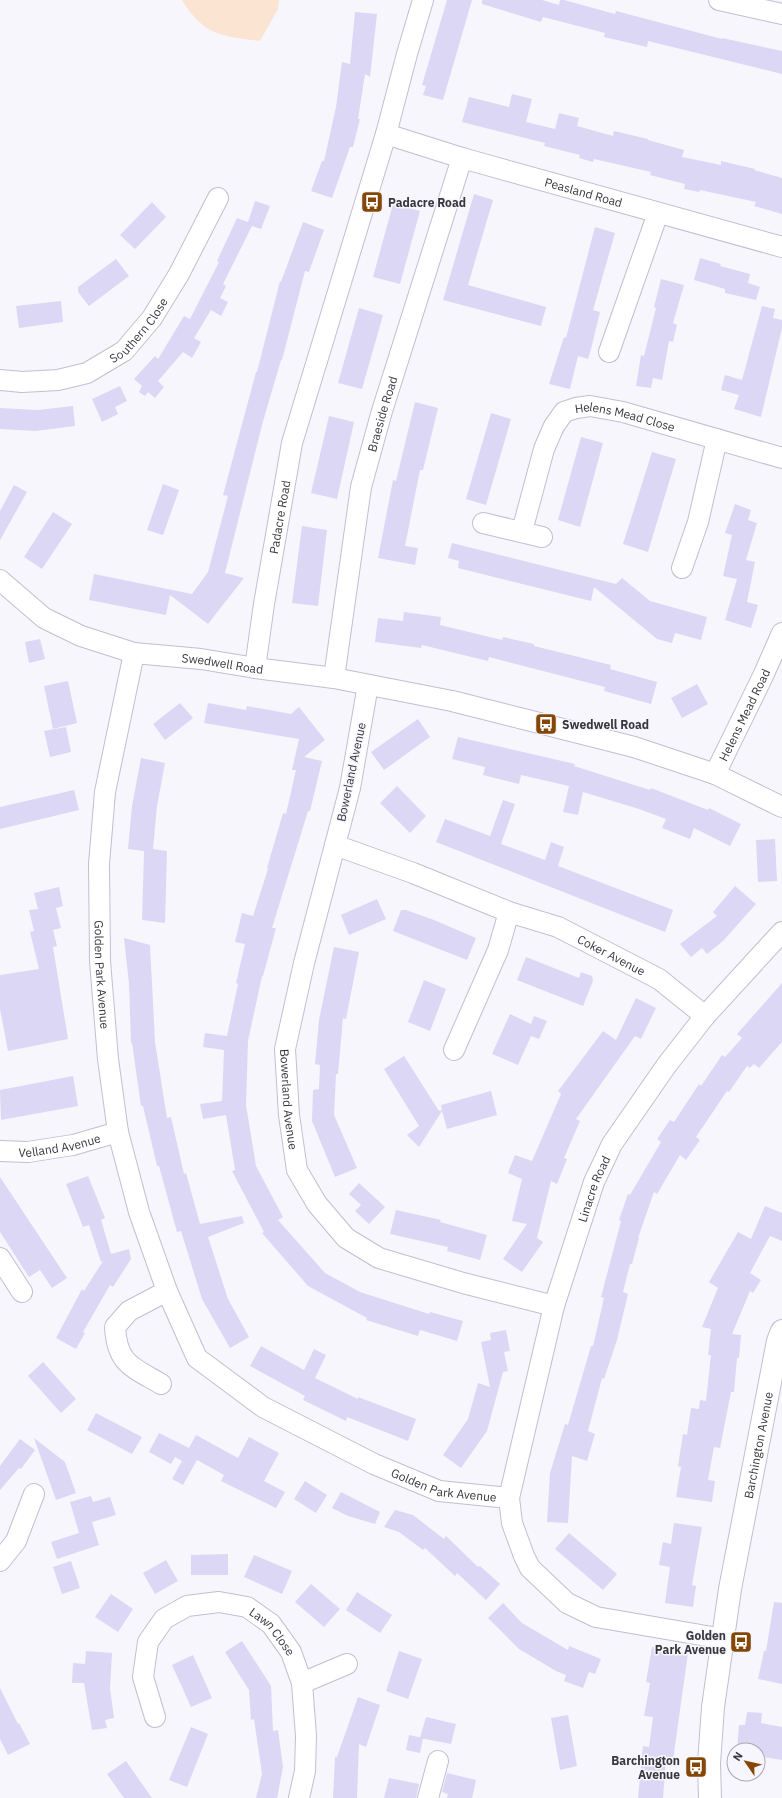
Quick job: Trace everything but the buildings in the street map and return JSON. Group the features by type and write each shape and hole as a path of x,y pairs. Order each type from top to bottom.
{"street":[{"name":"Padacre Road","path":"255,668 264,604 292,443 386,134 423,0"},
{"path":"719,0 782,14"},
{"name":"Peasland Road","path":"386,134 462,158 782,247"},
{"name":"Braeside Road","path":"334,678 361,487 382,411 462,158"},
{"name":"Southern Close","path":"0,380 22,382 58,380 87,373 124,351 152,318 179,274 218,198"},
{"path":"609,352 658,213"},
{"name":"Helens Mead Close","path":"522,531 544,449 554,426 564,412 576,408 590,406 623,412 782,458"},
{"path":"682,568 698,522 717,439"},
{"path":"483,523 542,536"},
{"name":"Swedwell Road","path":"0,580 44,618 82,636 134,653 201,659 255,668 334,678 452,701 634,747 715,774 782,807"},
{"name":"Helens Mead Road","path":"715,774 754,696 782,633"},
{"name":"Golden Park Avenue","path":"134,653 105,792 99,864 100,961 108,1059 118,1132 139,1212 168,1291 197,1358 263,1407 374,1464 439,1491 509,1498 512,1523 530,1568 567,1603 596,1617 724,1639"},
{"name":"Bowerland Avenue","path":"368,685 350,788 304,963 285,1049 289,1115 297,1170 317,1204 346,1238 378,1258 463,1283 554,1306"},
{"name":"Coker Avenue","path":"334,845 413,873 509,912 558,927 658,979 705,1016"},
{"path":"454,1050 498,950 509,912"},
{"name":"Linacre Road","path":"509,1498 554,1306 594,1182 612,1144 666,1066 705,1016 782,932"},
{"name":"Velland Avenue","path":"0,1151 28,1152 73,1145 118,1132"},
{"path":"0,1258 22,1292"},
{"path":"161,1384 137,1370 122,1358 116,1344 115,1327 129,1311 168,1291"},
{"name":"Barchington Avenue","path":"710,1798 709,1763 713,1707 730,1589 755,1454 778,1341 782,1331"},
{"path":"0,1561 16,1541 34,1494"},
{"name":"Lawn Close","path":"155,1717 142,1677 148,1642 164,1619 187,1606 219,1602 247,1607 271,1624 291,1652 302,1682 306,1736 305,1771 299,1798"},
{"path":"302,1682 347,1664"},
{"path":"428,1798 438,1761"}],"shaded area":[{"path":"182,0 279,0 278,9 260,41 234,38 215,32 198,21"}],"place":[{"name":"Padacre Road","path":"372,202"},
{"name":"Swedwell Road","path":"546,724"},
{"name":"Golden Park Avenue","path":"741,1642"},
{"name":"Barchington Avenue","path":"696,1767"}]}
